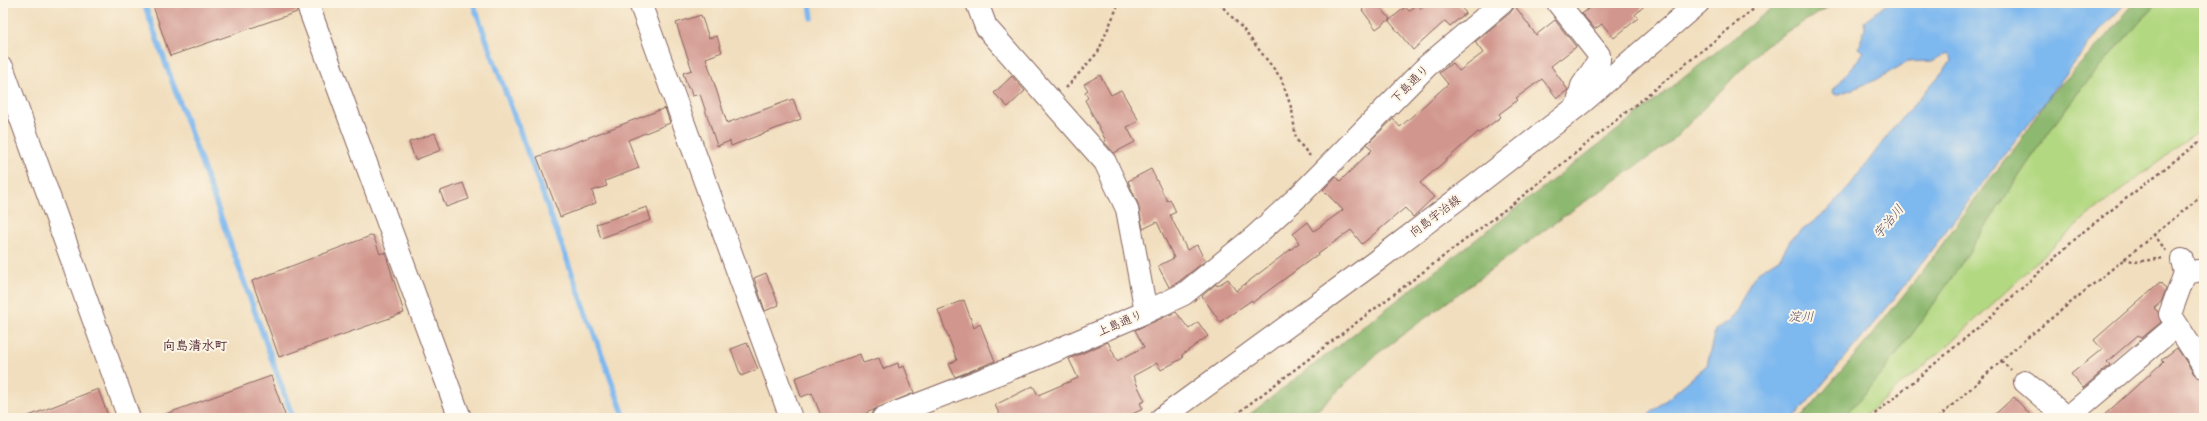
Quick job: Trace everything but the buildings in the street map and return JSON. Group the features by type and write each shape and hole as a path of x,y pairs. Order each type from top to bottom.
{"street":[{"path":"307,3 460,418"},
{"path":"640,3 791,418"},
{"path":"977,3 986,27 1105,162 1127,209 1146,312"},
{"name":"下島通り","path":"1323,172 1427,66 1502,3"},
{"path":"1558,3 1599,54 1599,61 1582,86 1577,106"},
{"name":"向島宇治線","path":"1162,418 1375,262 1577,106 1698,3"},
{"path":"3,69 129,418"},
{"name":"上島通り","path":"883,418 1042,357 1184,294 1254,237 1323,172"},
{"path":"2186,266 2170,314 2204,367"},
{"path":"2025,382 2067,418 2177,326"}],"path":[{"path":"1053,102 1098,52 1119,3"},
{"path":"1219,3 1243,29 1281,78 1292,110 1296,139 1323,172"},
{"path":"1231,418 1515,202 1761,3"},
{"path":"1870,418 1987,320 2083,232 2204,138"},
{"path":"1938,418 2021,343 2204,194"},
{"path":"2154,234 2186,266"},
{"path":"2124,258 2135,262 2161,258 2186,266"},
{"path":"1941,415 1945,418"}],"green space":[{"path":"1778,3 1835,3 1765,45 1671,142 1557,221 1378,353 1309,418 1245,418 1624,125"},
{"path":"2134,3 2157,3 2098,69 2064,111 1932,307 1904,345 1843,418 1801,418 1867,341 1925,268 1983,188 2018,144 2048,98 2107,36"},
{"path":"2157,3 2204,3 2204,127 2087,216 1945,348 1862,418 1843,418 1874,383 1903,346 1958,268 2064,111 2098,69"}],"water":[{"name":"淀川","path":"1888,3 2126,3 2099,31 1890,304 1794,418 1645,418 1707,365 1715,330 1734,316 1751,281 1758,272 1780,258 1791,239 1827,211 1851,184 1894,127 1952,61 1950,55 1947,53 1932,61 1907,62 1876,80 1837,95 1834,94 1833,91 1864,52 1858,48 1865,28 1864,22"}],"waterway":[{"path":"144,3 293,418"},
{"path":"473,3 625,418"},
{"path":"810,3 812,18"}],"district":[{"name":"向島清水町","path":"195,345"}],"water label":[{"name":"宇治川","path":"1888,221"}]}
